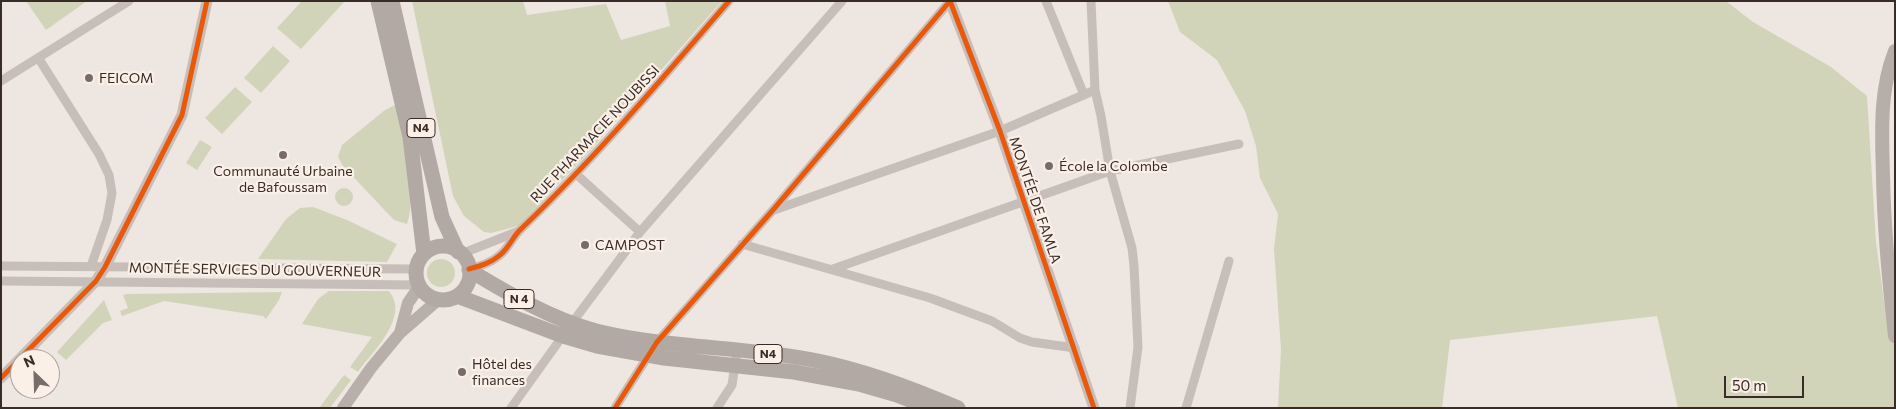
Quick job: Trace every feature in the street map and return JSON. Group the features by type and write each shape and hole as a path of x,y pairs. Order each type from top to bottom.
{"highway":[{"name":"N4","path":"378,1 410,137 424,254"},
{"name":"N4","path":"392,1 442,217 460,253"},
{"path":"445,247 460,253 466,261 469,270 465,288 457,296 444,300 430,298 419,286 416,269 419,261 430,250 445,247"},
{"name":"N 4","path":"469,270 528,304 572,323"},
{"name":"N 4","path":"457,296 563,336"},
{"name":"N4","path":"572,323 596,330 859,384 897,395 930,408"},
{"name":"N4","path":"563,336 597,346 647,355 809,360 864,372 915,389 958,408"}],"main road":[{"path":"1895,52 1884,95 1882,126 1887,265 1895,336"},
{"path":"400,333 408,303 419,286"},
{"path":"343,408 371,368 400,333 438,300"}],"street":[{"path":"1,81 129,1"},
{"path":"1,378 96,281 105,267 182,115 207,1"},
{"name":"RUE PHARMACIE NOUBISSI","path":"469,270 492,261 501,255 519,231 576,174 729,1"},
{"path":"511,408 640,232 842,1"},
{"path":"615,408 657,342 773,210 950,1"},
{"name":"MONTÉE DE FAMLA","path":"950,1 1000,131 1094,408"},
{"path":"1046,1 1084,95"},
{"path":"1091,1 1096,90 1110,171 1132,248 1134,266 1138,347 1130,408"},
{"path":"39,59 99,154 110,175 112,193 107,220 91,266"},
{"path":"773,210 1000,131 1096,90"},
{"path":"833,270 1110,171 1239,144"},
{"path":"576,174 640,232"},
{"name":"RUE PHARMACIE NOUBISSI","path":"460,253 519,231"},
{"path":"742,244 930,298 983,317 1026,340 1075,348"},
{"path":"1186,408 1229,261"},
{"name":"MONTÉE SERVICES DU GOUVERNEUR","path":"1,266 416,269"},
{"name":"MONTÉE SERVICES DU GOUVERNEUR","path":"1,281 419,286"},
{"path":"717,408 732,385 736,359"}],"green space":[{"path":"26,1 87,1 46,30"},
{"path":"302,1 345,1 301,49 277,28"},
{"path":"412,1 523,1 527,15 606,4 621,40 670,26 665,1 722,1 589,152 518,226 491,233 484,232 464,216 453,196"},
{"path":"1168,1 1726,1 1753,22 1831,67 1867,96 1876,242 1889,338 1895,338 1895,408 1678,408 1657,316 1450,340 1442,408 1278,408 1281,349 1274,249 1278,214 1260,178 1256,146 1245,111 1217,60 1180,32"},
{"path":"273,46 290,61 261,93 244,78"},
{"path":"235,87 252,102 222,134 205,118"},
{"path":"397,104 410,181 411,197 407,224 394,220 343,166 338,157 342,145 385,110"},
{"path":"200,140 212,147 197,170 186,163"},
{"path":"340,188 348,188 353,193 351,204 340,206 335,201 335,193"},
{"path":"313,207 347,220 397,244 387,262 258,259 286,219 300,208"},
{"path":"441,259 451,263 455,273 451,283 441,287 431,283 427,273 431,263"},
{"path":"329,291 389,291 394,301 395,312 387,333 358,372 350,367 372,337 302,324 318,299"},
{"path":"282,292 266,319 263,316 164,301 122,316 120,311 128,308 123,295 127,294"},
{"path":"104,300 112,320 103,323 66,360 60,355 60,349"},
{"path":"344,375 351,380 330,408 319,408"}],"cycle path":[{"path":"1,378 96,281 105,267 182,115 207,1"},
{"path":"469,269 489,262 503,252 518,232 628,118 729,1"},
{"path":"950,1 1000,131 1094,408"},
{"path":"615,408 657,342 773,210 950,1"}],"place":[{"name":"FEICOM","path":"89,78"},
{"name":"Communauté Urbaine de Bafoussam","path":"283,155"},
{"name":"École la Colombe","path":"1049,166"},
{"name":"CAMPOST","path":"585,245"},
{"name":"Hôtel des finances","path":"462,372"}]}
